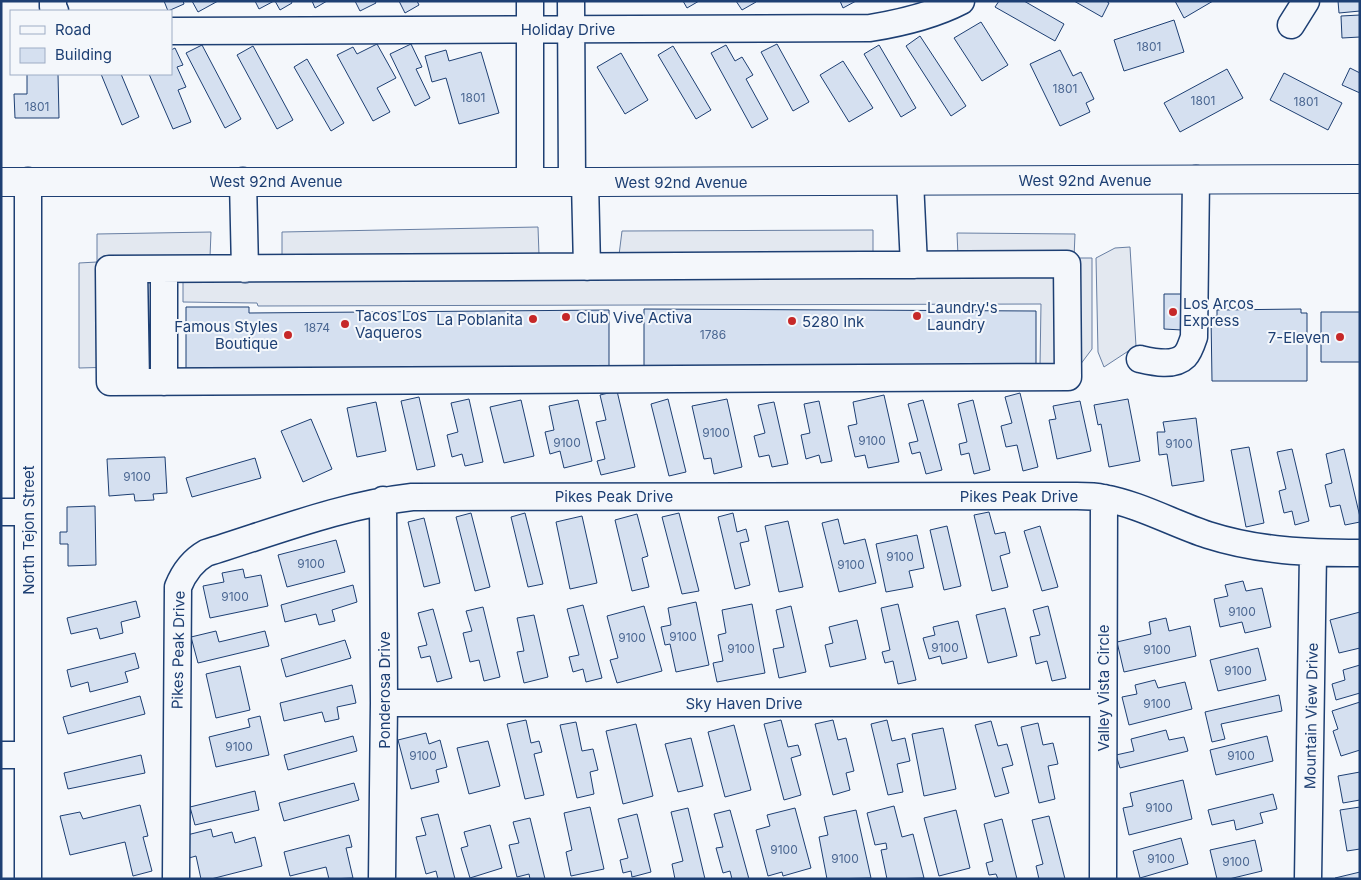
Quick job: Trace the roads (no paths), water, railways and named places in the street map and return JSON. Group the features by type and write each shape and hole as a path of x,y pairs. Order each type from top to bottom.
{"main road":[{"name":"West 92nd Avenue","path":"14,182 1360,179"}],"street":[{"path":"530,1 530,182"},
{"path":"572,1 578,182 586,267"},
{"name":"Holiday Drive","path":"172,31 870,28 899,24 935,13 961,1"},
{"path":"1291,25 1306,1"},
{"path":"1140,359 1158,363 1175,361 1185,356 1194,337 1196,180"},
{"path":"910,181 914,265"},
{"name":"North Tejon Street","path":"14,182 28,512 28,879"},
{"path":"242,182 245,268"},
{"path":"1068,264 1068,378 110,382 109,269 914,265 1068,264"},
{"path":"164,269 164,382"},
{"name":"Pikes Peak Drive","path":"176,879 178,586 183,572 198,557 206,553 324,516 383,500 422,497 1077,496 1104,498 1224,540 1276,550 1314,553 1360,553"},
{"name":"Valley Vista Circle","path":"1103,879 1104,498"},
{"name":"Ponderosa Drive","path":"382,879 384,703 383,500"},
{"path":"1,512 28,512"},
{"name":"Mountain View Drive","path":"1308,879 1314,553"},
{"name":"Sky Haven Drive","path":"384,703 1103,703"},
{"path":"1,755 28,755"}],"place":[{"name":"Los Arcos Express","path":"1173,312"},
{"name":"Laundry's Laundry","path":"917,316"},
{"name":"Club Vive Activa","path":"566,317"},
{"name":"La Poblanita","path":"533,319"},
{"name":"5280 Ink","path":"792,321"},
{"name":"Tacos Los Vaqueros","path":"345,324"},
{"name":"Famous Styles Boutique","path":"288,335"},
{"name":"7-Eleven","path":"1340,337"}]}
